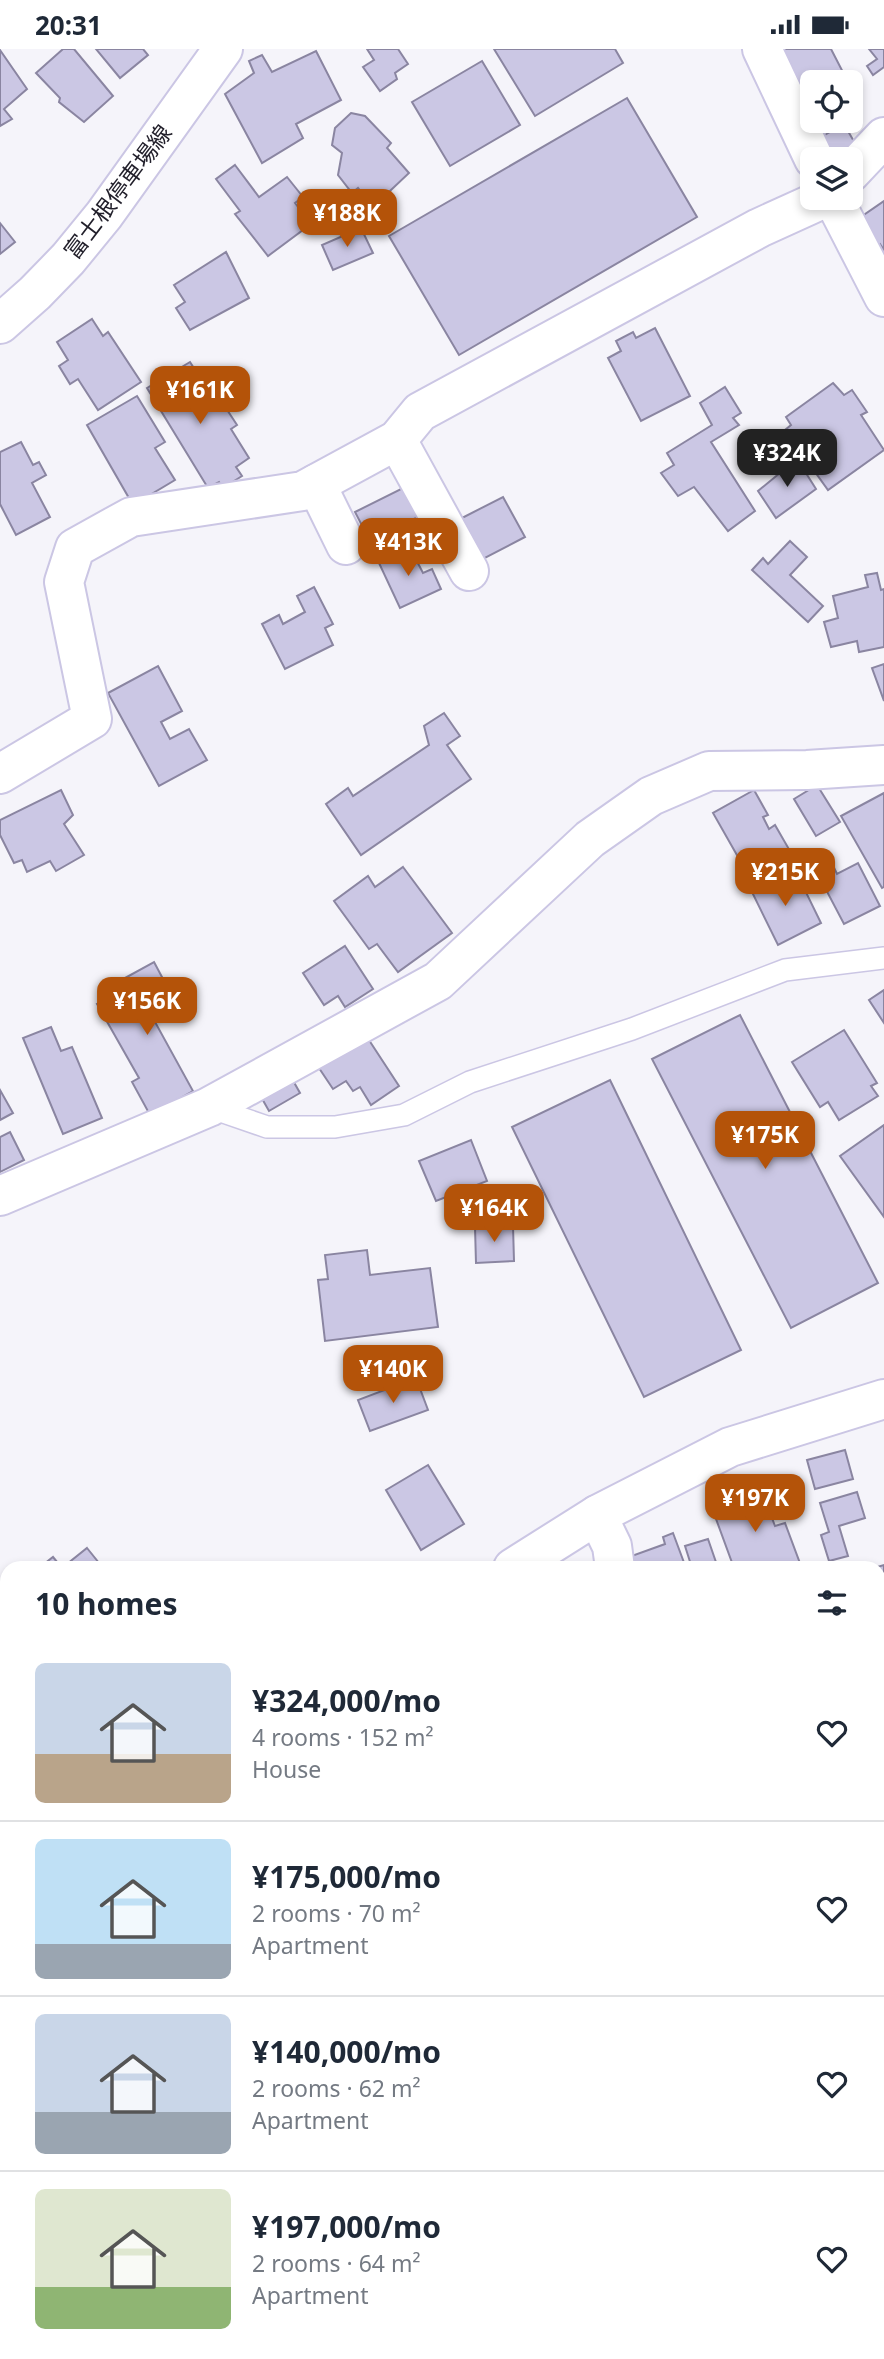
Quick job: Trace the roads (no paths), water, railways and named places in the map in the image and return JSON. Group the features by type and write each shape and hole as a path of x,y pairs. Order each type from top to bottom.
{"street":[{"name":"富士根停車場線","path":"0,324 35,293 104,215 223,49"},
{"path":"762,49 808,147"},
{"path":"863,160 884,138"},
{"path":"0,774 92,719 64,582 75,548 131,517 303,491 397,440 420,412 759,228 800,209"},
{"path":"839,210 884,297"},
{"path":"397,440 469,571"},
{"path":"316,484 346,545"},
{"path":"0,1196 209,1107 439,981 590,839 651,796 709,771 807,770 884,765"},
{"path":"524,1561 597,1515 730,1447 884,1399"},
{"path":"597,1515 612,1546 614,1561"}],"lane":[{"path":"209,1107 267,1127 335,1128 404,1115 470,1082 632,1029 785,970 884,958"}]}
